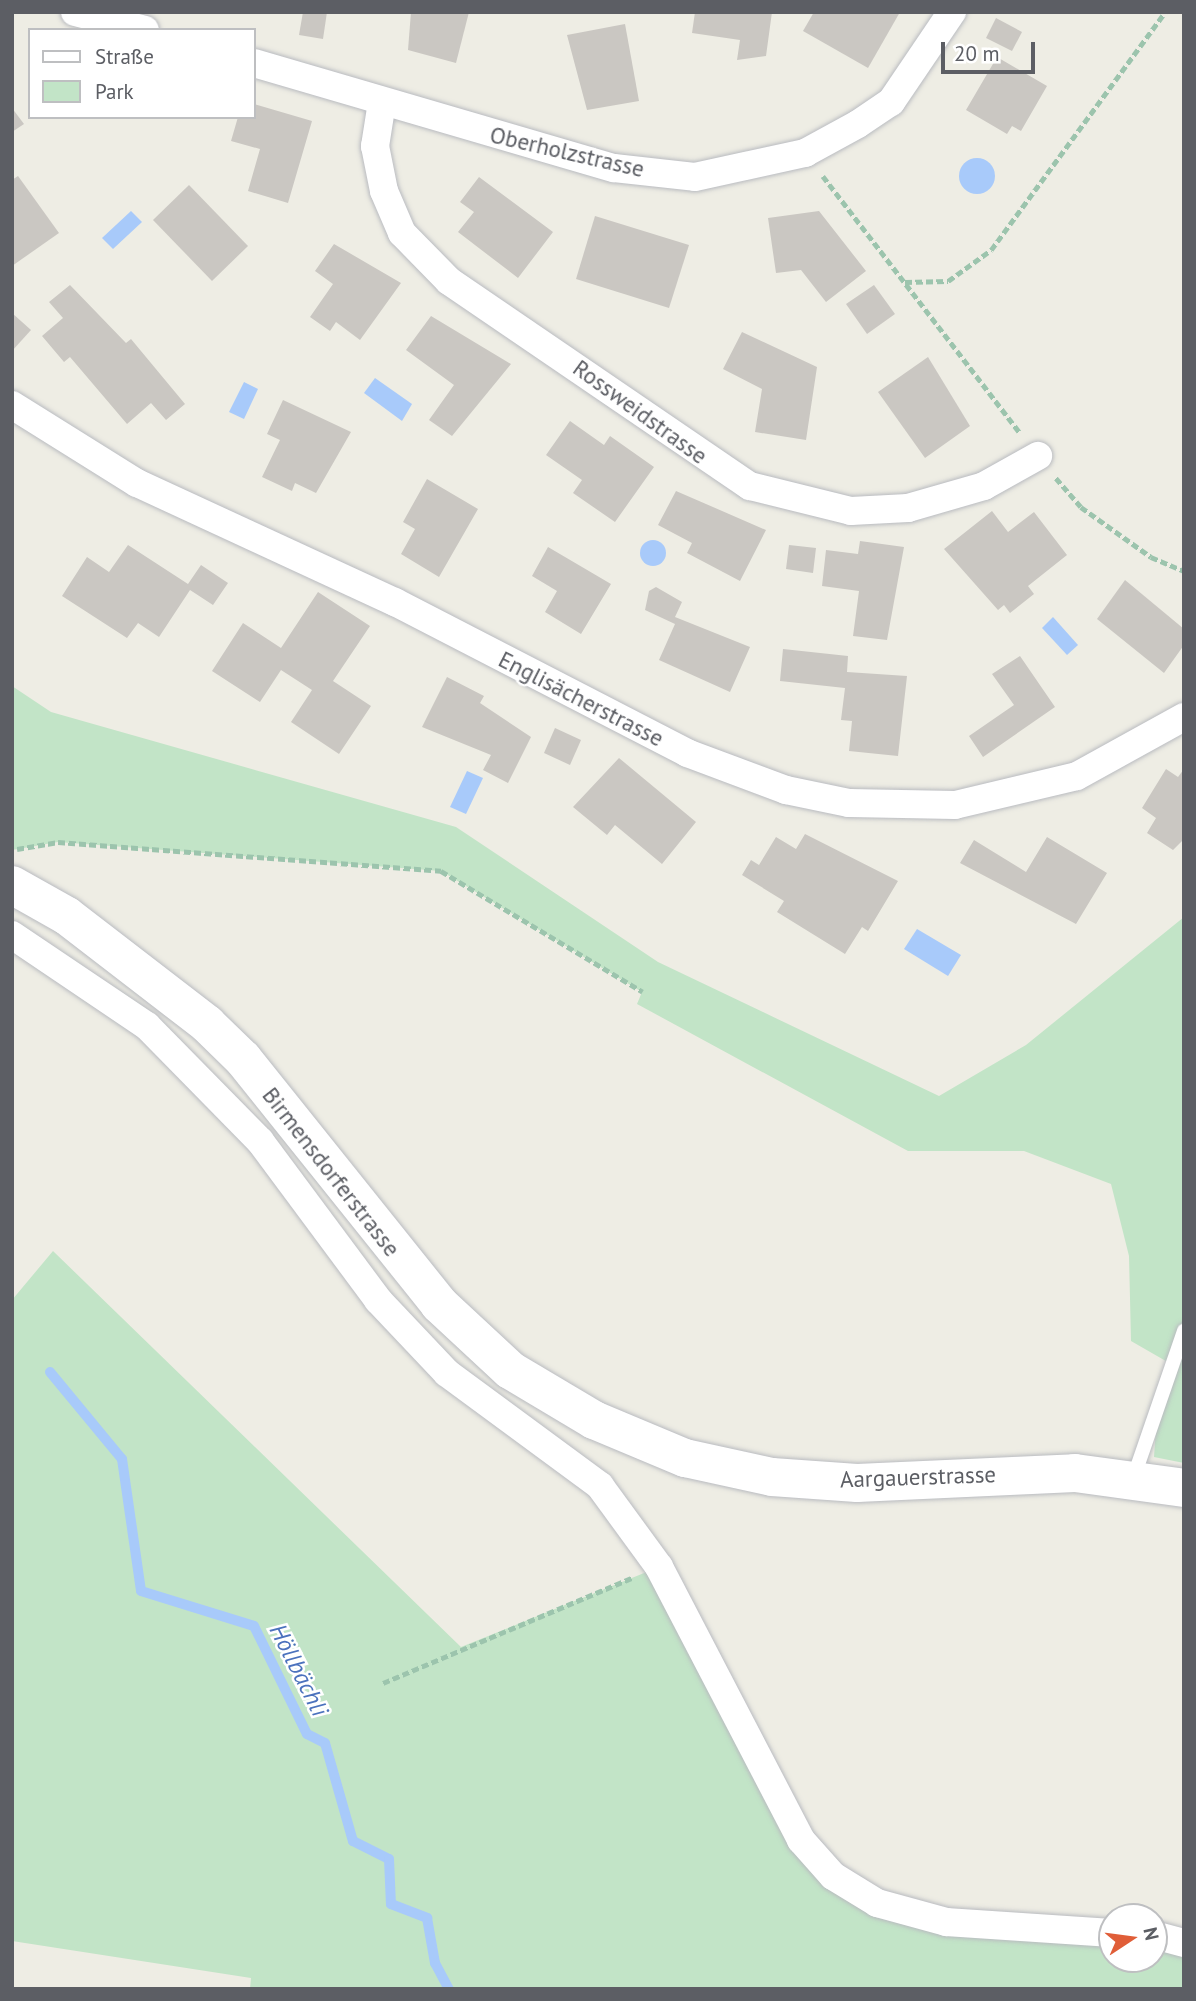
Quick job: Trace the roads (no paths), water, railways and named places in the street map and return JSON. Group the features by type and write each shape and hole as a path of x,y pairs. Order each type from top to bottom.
{"main road":[{"name":"Birmensdorferstrasse","path":"12,886 67,916 164,987 243,1059 404,1265 510,1370 656,1448"},
{"name":"Aargauerstrasse","path":"656,1448 807,1480 1050,1473 1133,1479 1184,1488"}],"street":[{"path":"75,12 137,28"},
{"name":"Oberholzstrasse","path":"256,64 614,168 695,177 805,153 891,102 952,12"},
{"name":"Rossweidstrasse","path":"382,102 375,146 384,191 402,233 449,281 750,486 852,511 908,508 984,486 1038,456"},
{"name":"Englisächerstrasse","path":"12,405 137,483 395,602 687,753 786,790 849,803 955,805 1077,776 1184,717"},
{"path":"12,935 146,1027 260,1141 378,1300 447,1373 600,1486 659,1567 774,1793 801,1840 834,1876 877,1903 946,1922 1098,1932"}],"lane":[{"path":"1133,1479 1184,1331"}],"water":[{"path":"977,158 990,163 995,176 990,189 977,194 964,189 959,176 964,163"},
{"path":"131,211 142,222 113,249 102,238"},
{"path":"375,378 412,404 402,421 364,393"},
{"path":"244,382 258,389 244,419 229,412"},
{"path":"653,540 662,544 666,553 662,562 653,566 644,562 640,553 644,544"},
{"path":"1053,617 1078,645 1067,655 1042,628"},
{"path":"467,771 483,778 466,814 450,807"},
{"path":"917,929 961,955 948,976 904,949"}],"waterway":[{"name":"Höllbächli","path":"50,1372 122,1459 141,1591 254,1626 307,1734 325,1743 353,1841 389,1859 391,1904 427,1918 435,1963 449,1989"}]}
